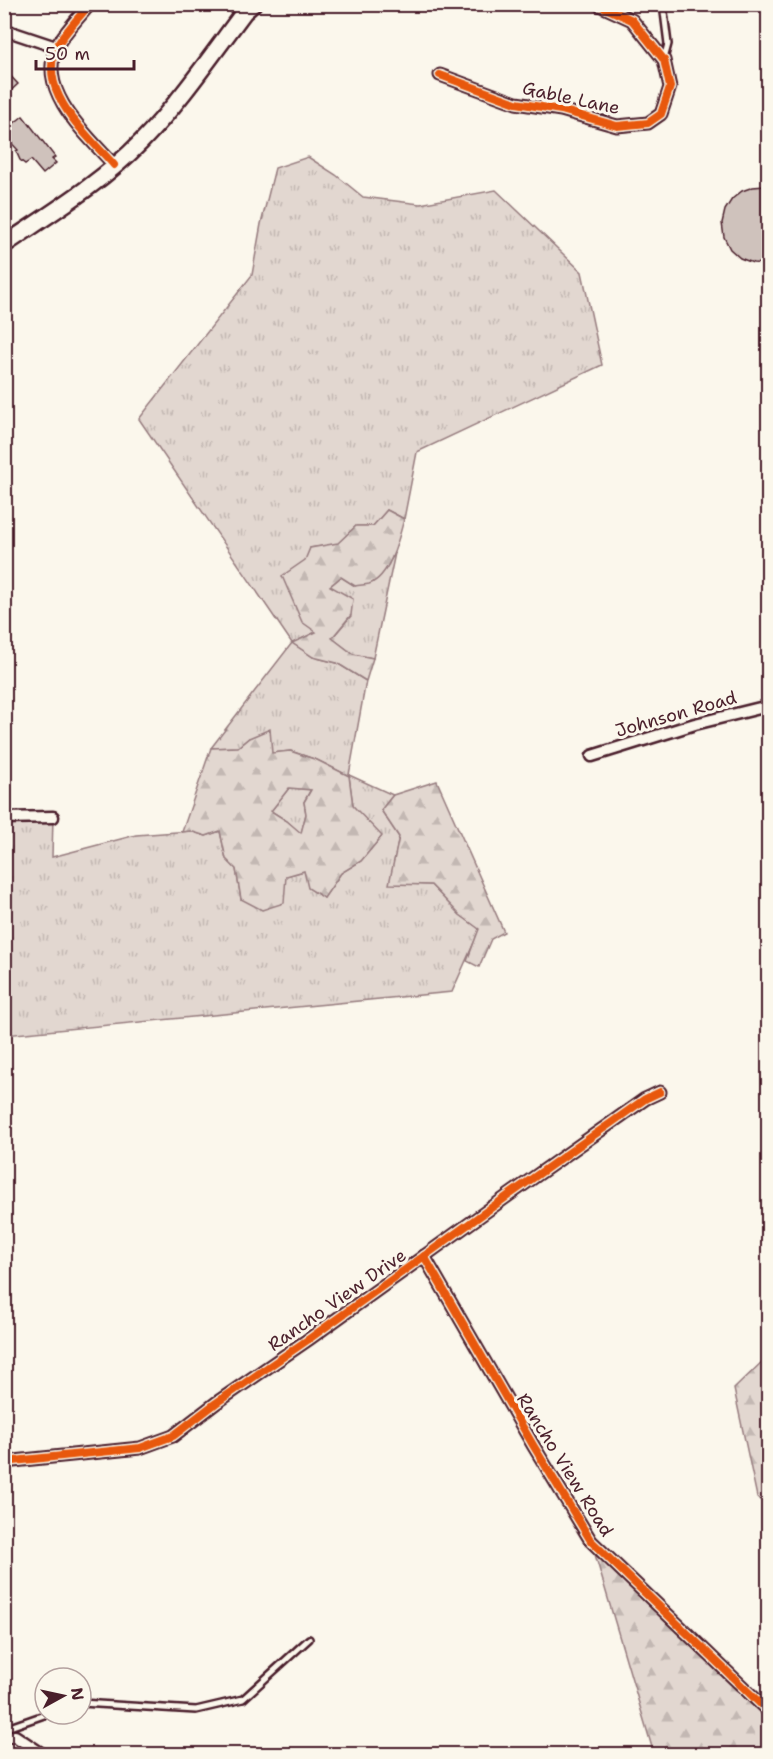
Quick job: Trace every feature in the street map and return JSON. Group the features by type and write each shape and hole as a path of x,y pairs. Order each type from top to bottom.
{"main road":[{"path":"4,245 86,190 140,144 164,117 244,12 253,4"}],"street":[{"path":"90,4 56,47 51,69 60,101 114,165"},
{"name":"Gable Lane","path":"440,75 516,103 561,110 617,126 648,123 661,114 670,87 664,60 632,20 597,4"},
{"path":"4,27 8,31 56,47"},
{"name":"Johnson Road","path":"592,756 695,724 768,706"},
{"path":"4,819 53,817"},
{"name":"Rancho View Drive","path":"4,1462 138,1448 173,1436 216,1403 645,1099 660,1092"},
{"name":"Rancho View Road","path":"424,1256 591,1541 768,1711"},
{"path":"4,1737 15,1736 42,1755"}],"lane":[{"path":"663,4 668,44 664,60"},
{"path":"93,1704 196,1710 243,1699 309,1639"},
{"path":"4,1729 33,1719"}],"green space":[{"path":"308,157 336,175 363,197 420,204 496,190 582,272 602,365 417,452 404,519 387,510 373,526 356,526 338,544 310,548 316,632 293,643 313,657 337,663 366,681 349,775 393,795 381,810 399,837 390,883 431,885 460,915 480,929 452,992 5,1035 4,818 53,817 52,857 136,835 190,831 206,836 220,831 226,859 236,869 241,899 286,876 304,871 324,898 341,873 361,861 381,837 353,806 349,776 317,760 291,751 272,753 249,738 238,747 211,748 292,643 139,419 252,275 261,224 275,168"},
{"path":"387,510 404,519 392,556 383,574 369,584 355,586 341,577 330,586 353,599 351,615 332,638 353,654 373,658 366,681 337,663 313,657 292,643 316,632 302,622 282,576 305,560 310,548 338,543 356,526 373,526"},
{"path":"395,553 373,658 353,654 332,638 351,616 330,586 341,577 355,586 383,572"},
{"path":"270,729 272,753 290,751 317,760 349,776 353,806 382,836 361,861 341,873 324,898 308,888 304,871 286,876 284,903 262,910 241,899 236,869 226,859 220,831 206,836 190,831 182,832 211,748 238,747 249,738","holes":["289,788 311,790 304,802 306,814 301,833 271,811"]},
{"path":"437,781 504,932 491,939 479,967 467,961 479,929 460,915 431,885 389,884 399,837 381,810 393,795"},
{"path":"289,788 311,789 304,802 306,814 301,834 271,811"},
{"path":"768,1356 768,1508 757,1497 734,1389"},
{"path":"591,1541 768,1711 768,1754 654,1754"}],"building":[{"path":"4,69 18,84 4,97"},
{"path":"23,116 55,157 52,159 56,163 43,174 31,160 25,164 20,160 16,151 18,150 4,135 4,131"},
{"path":"768,187 768,264 753,263 740,258 730,249 724,237 722,223 725,210 732,199 742,191"}],"cycle path":[{"path":"90,4 56,48 52,64 53,81 68,112 114,165"},
{"path":"440,75 516,103 561,110 617,126 648,123 661,114 670,87 664,60 632,20 597,4"},
{"path":"4,1462 140,1448 173,1436 509,1195 645,1099 660,1092"},
{"path":"424,1256 591,1541 768,1711"}]}
